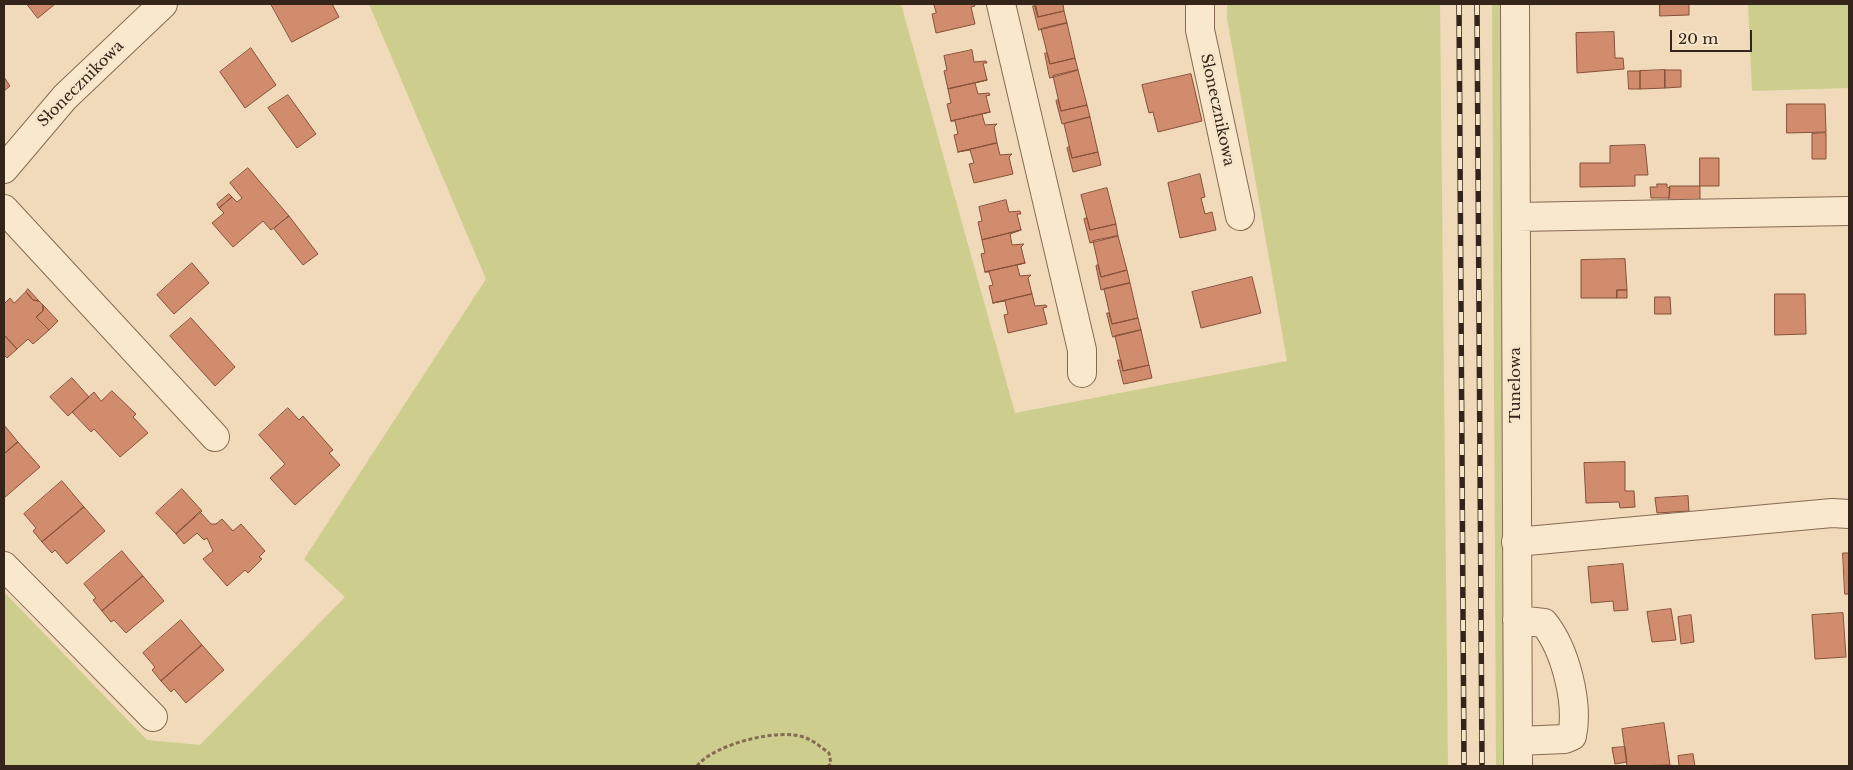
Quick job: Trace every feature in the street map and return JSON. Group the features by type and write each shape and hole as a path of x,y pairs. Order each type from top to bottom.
{"street":[{"name":"Słonecznikowa","path":"4,169 65,97 163,4"},
{"path":"1001,4 1082,350 1082,373"},
{"name":"Słonecznikowa","path":"1200,4 1200,30 1240,216"},
{"name":"Tunelowa","path":"1515,4 1518,753"},
{"path":"4,209 215,437"},
{"path":"1516,217 1849,211"},
{"path":"1516,542 1832,513 1849,514"},
{"path":"4,566 153,717"},
{"path":"1517,620 1544,623 1554,636 1565,660 1575,723 1572,736 1518,753"}],"path":[{"path":"697,766 702,760 734,742 772,736 805,738 829,753 831,764 828,766"}],"green space":[{"path":"369,4 901,4 1015,413 1287,361 1227,18 1227,4 1440,4 1448,766 4,766 4,592 147,740 200,745 345,597 304,559 486,279"},
{"path":"1492,4 1506,4 1512,766 1496,766"},
{"path":"1748,4 1849,4 1849,88 1752,91"}],"building":[{"path":"27,4 55,4 38,18"},
{"path":"271,4 332,4 339,17 292,42"},
{"path":"934,4 974,4 975,6 971,7 975,24 936,33 932,14 936,13"},
{"path":"1035,4 1063,4 1064,11 1038,17"},
{"path":"1660,4 1689,4 1689,15 1660,16"},
{"path":"1033,6 1036,6 1038,17 1064,11 1067,23 1039,30"},
{"path":"1067,23 1075,58 1050,64 1041,29"},
{"path":"1614,32 1615,58 1623,58 1624,69 1577,73 1576,33"},
{"path":"251,48 276,85 245,108 220,72"},
{"path":"972,50 974,62 986,61 987,63 983,63 987,80 948,89 944,71 947,70 944,56"},
{"path":"1045,53 1047,53 1050,64 1075,58 1078,70 1050,78"},
{"path":"1078,70 1087,105 1061,111 1053,76"},
{"path":"1665,70 1681,70 1681,87 1665,88"},
{"path":"1665,70 1665,88 1640,89 1640,71"},
{"path":"1628,71 1640,71 1640,89 1629,89"},
{"path":"1191,74 1202,121 1158,132 1153,112 1149,113 1142,85"},
{"path":"4,77 10,86 4,91"},
{"path":"987,80 975,83 978,94 989,93 990,95 986,96 990,112 951,121 947,104 951,103 948,89"},
{"path":"288,95 316,134 297,148 268,108"},
{"path":"1058,100 1061,111 1087,105 1090,117 1062,124 1056,101"},
{"path":"1787,104 1825,104 1826,132 1787,133"},
{"path":"990,112 982,114 985,125 997,124 994,127 997,143 958,152 954,135 958,134 955,121 951,121"},
{"path":"1090,117 1098,152 1072,158 1064,124"},
{"path":"1826,133 1826,159 1812,159 1812,134"},
{"path":"997,143 1000,155 1012,154 1009,157 1013,174 974,183 969,164 974,163 970,150 958,152"},
{"path":"1645,145 1648,175 1635,175 1635,186 1580,187 1580,163 1610,163 1610,146"},
{"path":"1069,147 1072,158 1098,152 1101,165 1073,172 1067,148"},
{"path":"1700,158 1719,158 1719,186 1700,186"},
{"path":"248,168 289,216 271,230 263,221 233,247 212,223 224,213 219,208 232,197 237,202 242,198 230,183"},
{"path":"1200,174 1205,197 1201,198 1205,214 1212,212 1216,230 1180,238 1168,183"},
{"path":"1657,184 1667,184 1667,187 1670,188 1669,198 1651,198 1650,187 1657,187"},
{"path":"1670,186 1700,186 1700,203 1669,204"},
{"path":"1107,188 1116,224 1090,230 1081,195"},
{"path":"229,194 232,197 219,208 217,204"},
{"path":"1006,200 1009,212 1020,211 1021,214 1017,214 1021,230 982,240 978,222 982,221 979,207"},
{"path":"289,216 318,254 303,265 274,229"},
{"path":"1087,218 1090,230 1116,224 1118,236 1090,243 1084,219"},
{"path":"1021,230 1010,234 1012,245 1024,244 1021,247 1025,263 985,272 981,254 985,253 982,240"},
{"path":"1118,236 1127,270 1101,277 1093,241"},
{"path":"1625,259 1627,290 1617,290 1617,298 1581,298 1581,260"},
{"path":"192,263 209,283 174,314 157,295"},
{"path":"1025,263 1017,265 1020,276 1031,275 1028,278 1032,294 993,303 989,286 993,285 989,272 985,272"},
{"path":"1098,265 1101,277 1127,270 1130,283 1101,290 1096,266"},
{"path":"1252,277 1261,313 1201,328 1192,292"},
{"path":"1130,283 1138,318 1112,324 1104,289"},
{"path":"28,289 39,301 33,300 26,292"},
{"path":"1617,290 1627,290 1627,298 1617,298"},
{"path":"26,292 33,300 39,301 43,305 43,311 36,317 49,330 33,344 28,339 17,349 4,335 4,304 10,298 14,303"},
{"path":"1032,294 1035,306 1046,305 1047,307 1043,308 1047,324 1008,333 1004,315 1008,314 1005,301 993,303"},
{"path":"1775,294 1805,294 1806,334 1775,335"},
{"path":"1655,297 1670,297 1671,314 1655,314"},
{"path":"43,305 58,321 49,330 36,317 43,311"},
{"path":"1107,313 1109,313 1112,324 1138,318 1141,330 1113,337"},
{"path":"191,318 235,367 215,386 170,336"},
{"path":"1141,330 1149,365 1123,371 1115,336"},
{"path":"4,335 17,349 7,358 4,355"},
{"path":"1118,360 1121,360 1123,371 1149,365 1152,378 1124,384"},
{"path":"72,378 89,397 68,416 50,397"},
{"path":"112,391 136,414 133,417 148,433 120,457 94,429 91,432 72,412 94,392 101,401"},
{"path":"288,408 299,420 303,416 333,450 329,453 340,465 295,505 270,478 285,464 259,435"},
{"path":"4,425 18,442 4,454"},
{"path":"18,442 40,467 4,498 4,454"},
{"path":"1625,462 1625,491 1634,491 1635,507 1620,508 1619,502 1586,503 1584,463"},
{"path":"62,481 84,507 42,542 33,531 36,528 24,514"},
{"path":"182,489 202,511 176,534 156,513"},
{"path":"1688,496 1689,511 1657,513 1655,498"},
{"path":"84,507 105,531 67,564 55,550 52,553 42,542"},
{"path":"200,512 211,524 216,524 222,519 233,531 241,524 265,551 259,557 262,559 248,573 245,570 227,586 203,559 213,551 207,538 204,540 197,533 184,544 176,534"},
{"path":"122,551 143,576 102,611 93,600 96,598 84,584"},
{"path":"1843,553 1849,553 1849,594 1845,594"},
{"path":"1623,564 1628,610 1614,611 1613,601 1591,603 1588,567"},
{"path":"143,576 164,601 126,633 114,620 111,622 102,611"},
{"path":"1671,609 1676,640 1652,642 1647,612"},
{"path":"1843,613 1846,657 1815,659 1812,615"},
{"path":"1691,615 1694,642 1681,644 1678,617"},
{"path":"181,620 202,645 161,681 152,670 155,667 143,653"},
{"path":"202,645 224,670 186,703 174,689 171,692 161,681"},
{"path":"1664,723 1670,765 1627,766 1622,729"},
{"path":"1625,747 1627,762 1615,764 1612,748"},
{"path":"1693,754 1695,766 1679,766 1678,756"}],"railway":[{"path":"1459,4 1464,766"},
{"path":"1477,4 1482,766"}]}
